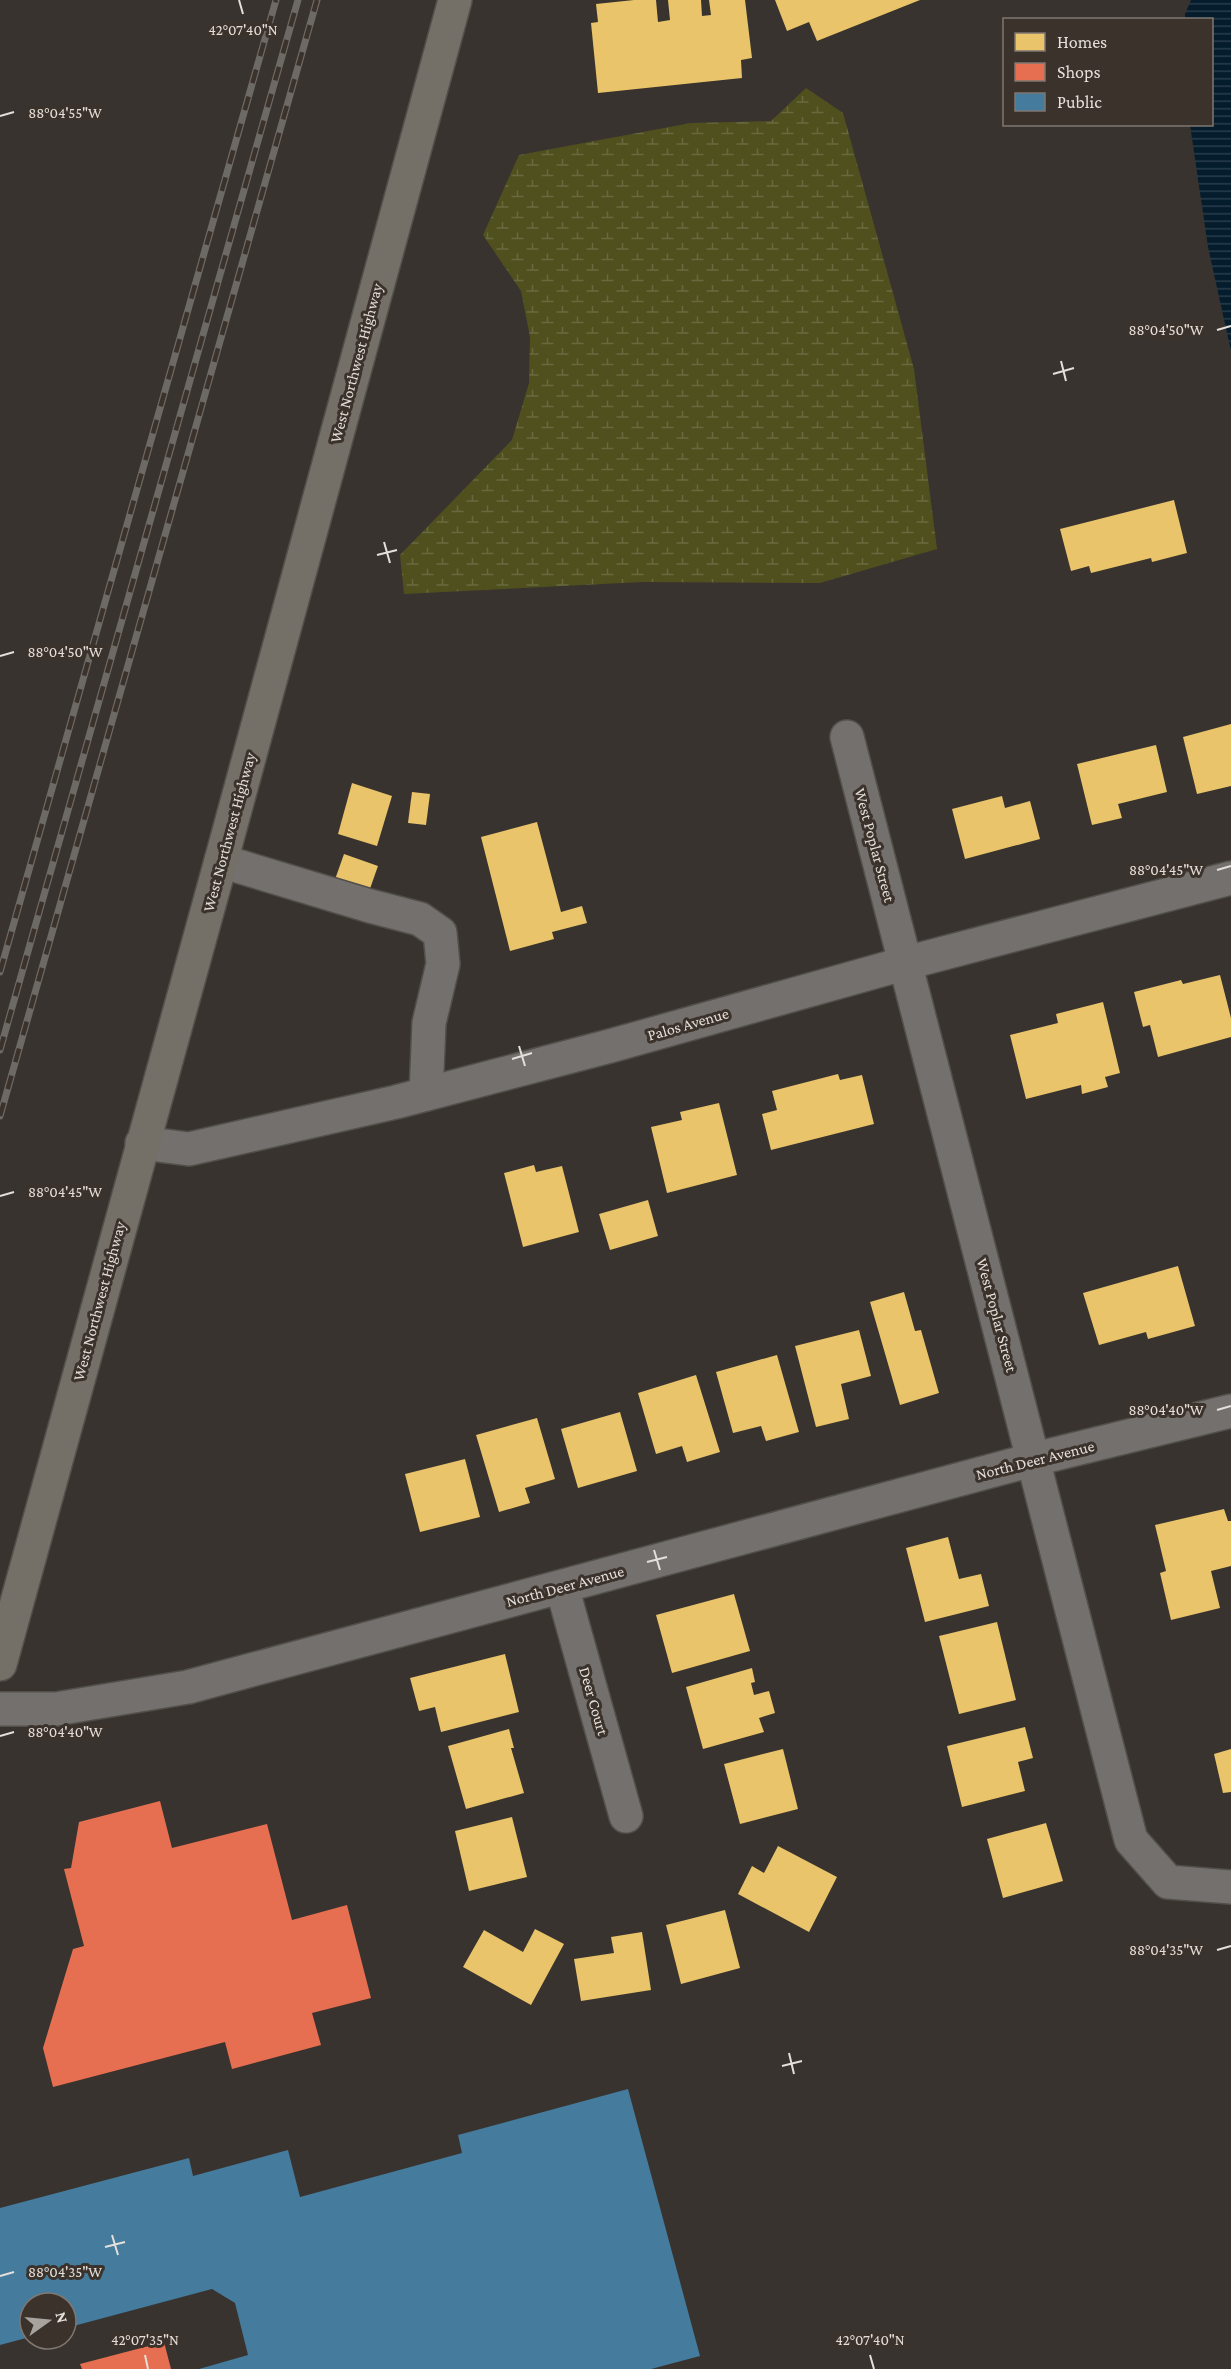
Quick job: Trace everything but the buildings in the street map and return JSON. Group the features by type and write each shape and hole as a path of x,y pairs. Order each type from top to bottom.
{"main road":[{"name":"West Northwest Highway","path":"0,1664 221,861 454,0"}],"street":[{"name":"West Poplar Street","path":"847,737 1035,1459 1131,1840 1168,1882 1231,1887"},
{"path":"221,861 420,919 440,933 443,964 429,1023 426,1094"},
{"name":"Palos Avenue","path":"142,1143 189,1149 426,1094 610,1046 906,963 1231,878"},
{"name":"North Deer Avenue","path":"0,1709 56,1709 188,1687 1035,1459 1231,1411"},
{"name":"Deer Court","path":"562,1587 626,1816"}],"green space":[{"path":"806,88 843,113 914,369 937,549 820,583 642,582 404,594 400,555 512,440 529,383 530,337 521,291 483,235 519,155 691,123 771,121"}],"water":[{"path":"1191,0 1231,0 1231,351 1208,247 1190,126 1213,126 1213,18 1185,18"}],"railway":[{"path":"0,972 276,0"},
{"path":"0,1050 298,0"},
{"path":"0,1116 317,0"}]}
